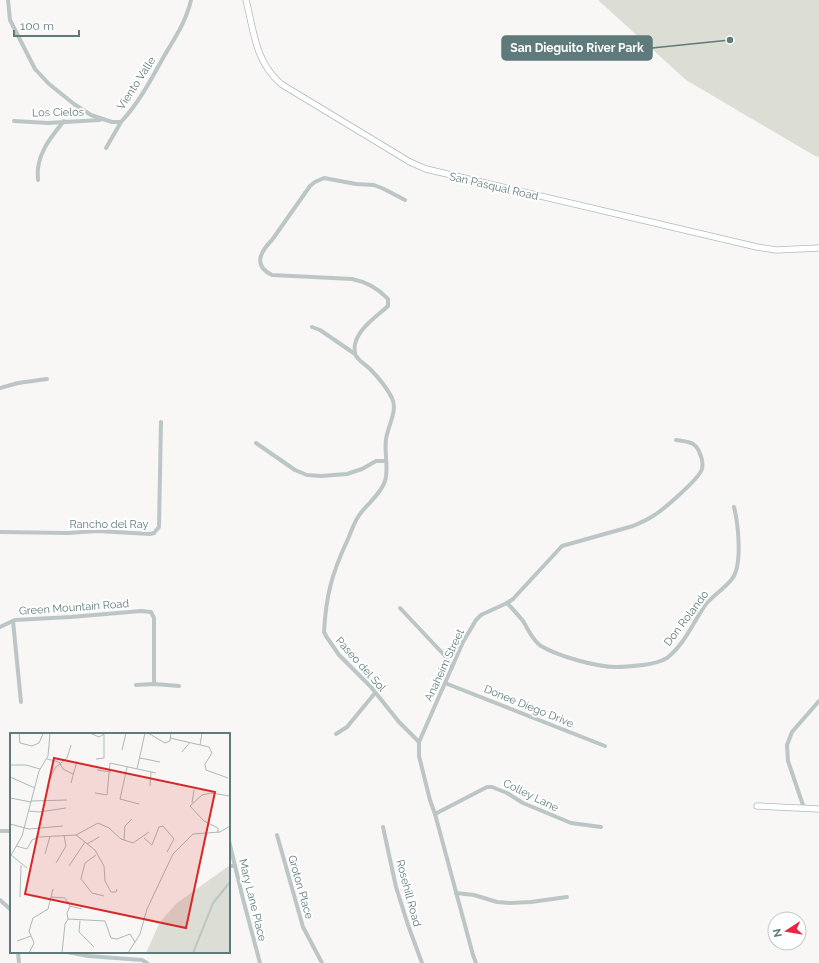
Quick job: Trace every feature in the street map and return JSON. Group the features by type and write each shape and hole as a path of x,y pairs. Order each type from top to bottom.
{"main road":[{"name":"San Pasqual Road","path":"246,0 256,46 263,63 271,75 281,84 419,166 436,172 757,247 776,250 819,248"},
{"path":"757,806 819,809"}],"street":[{"name":"Viento Valle","path":"8,0 10,20 35,69 49,84 74,104 96,117 112,122 121,122 151,80 182,25 188,12 190,0"},
{"name":"Los Cielos","path":"14,121 48,122 103,120"},
{"path":"38,180 38,169 42,151 49,139 64,121"},
{"path":"106,148 121,122"},
{"path":"355,354 355,344 360,333 388,306 388,299 374,286 352,279 272,275 261,268 261,256 265,246 272,240 310,186 319,179 324,178 356,184 374,185 405,200"},
{"name":"Paseo del Sol","path":"312,327 320,330 355,354 357,358 370,369 392,398 394,410 386,438 386,479 383,488 358,517 337,561 328,591 324,632 339,655 419,742"},
{"path":"0,388 18,383 47,379"},
{"name":"Rancho del Ray","path":"0,532 68,533 97,531 154,533 159,527 162,422"},
{"name":"Anaheim Street","path":"476,963 430,800 419,756 419,742 463,642 476,620 491,610 507,603 562,546 633,526 644,521 654,516 692,483 702,470 701,456 698,447 692,442 676,440"},
{"path":"256,444 295,470 321,476 347,474 362,470 376,461 386,461"},
{"name":"Don Rolando","path":"507,603 520,618 534,640 540,645 564,656 590,663 615,667 651,664 663,660 686,637 708,603 733,578 736,569 739,538 738,520 734,507"},
{"path":"400,608 447,658 452,668"},
{"name":"Green Mountain Road","path":"0,627 13,621 141,611 151,612 154,618 154,684"},
{"path":"13,621 21,702"},
{"name":"Donee Diego Drive","path":"445,683 605,746"},
{"path":"136,685 154,684 179,686"},
{"path":"336,734 347,727 375,693"},
{"path":"804,808 788,761 787,745 792,732 819,701"},
{"name":"Colley Lane","path":"435,814 487,787 492,787 507,793 523,803 571,823 601,827"},
{"name":"Rosehill Road","path":"383,827 396,887 422,963"},
{"name":"Groton Place","path":"277,836 303,927 322,963"},
{"name":"Mary Lane Place","path":"230,844 260,963"},
{"path":"230,866 235,866"},
{"path":"456,893 474,895 497,902 510,903 532,902 567,897"},
{"path":"0,900 10,909"},
{"path":"18,953 19,963"},
{"path":"72,953 88,956 142,960 147,963"}],"shaded area":[{"path":"598,0 819,0 819,157 686,80"}],"place":[{"name":"San Dieguito River Park","path":"730,40"}]}
